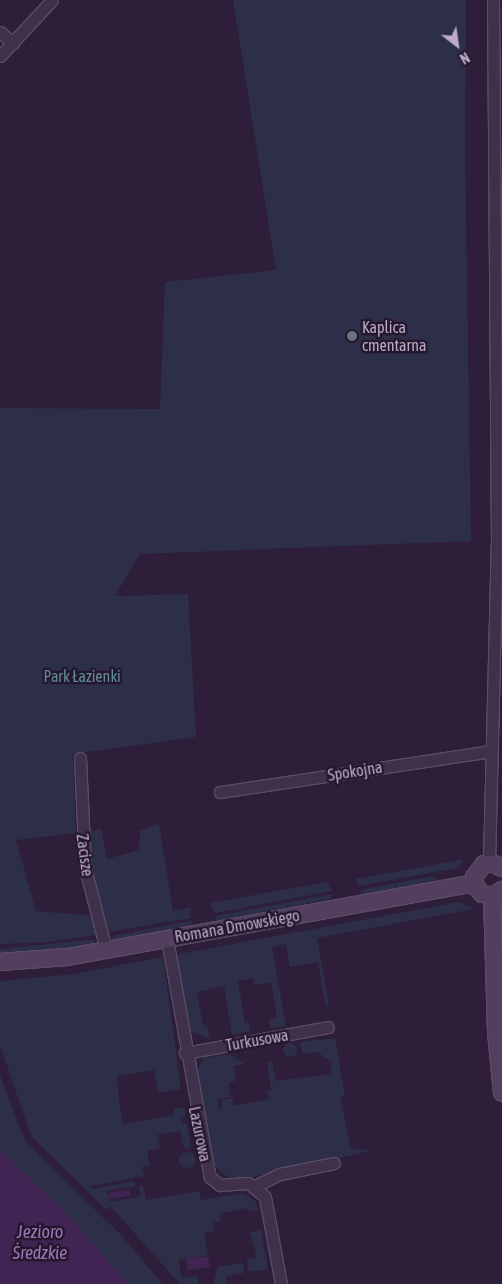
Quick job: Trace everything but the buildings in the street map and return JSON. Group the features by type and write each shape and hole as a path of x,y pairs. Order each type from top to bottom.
{"street":[{"path":"0,56 52,0"},
{"path":"493,0 498,85 498,346 496,544 490,788 496,866 479,867 474,882 482,894 497,893 496,1032 502,1093"},
{"path":"0,32 12,43"},
{"name":"Spokojna","path":"220,792 491,751"},
{"name":"Zacisze","path":"80,758 85,868 106,950"},
{"path":"490,788 502,786"},
{"name":"Romana Dmowskiego","path":"0,962 31,962 106,950 474,882"},
{"name":"Lazurowa","path":"167,939 185,1053 210,1177 220,1186 248,1183 255,1186"},
{"name":"Turkusowa","path":"185,1053 328,1027"},
{"path":"281,1284 267,1203 255,1186 280,1174 334,1163"}],"green space":[{"name":"Park Łazienki","path":"233,0 466,0 465,147 471,541 140,554 115,596 188,594 196,737 73,754 76,833 16,840 36,911 93,916 97,935 47,942 0,944 0,408 160,409 165,282 276,270"},
{"path":"159,824 173,911 191,907 190,918 109,932 89,873 88,831 101,829 107,859 139,850 140,830"},
{"path":"461,860 463,862 457,868 359,886 355,879"},
{"path":"433,876 438,880 362,894 360,890"},
{"path":"327,882 332,891 215,913 210,903"},
{"path":"333,894 330,899 216,921 215,916"},
{"path":"459,902 474,909 317,938 329,1007 326,1007 318,962 290,967 286,944 272,947 286,1026 270,1028 269,1019 277,1018 271,982 254,985 253,978 238,981 245,1023 249,1023 250,1032 232,1035 224,986 197,992 203,1025 207,1025 210,1039 189,1030 174,955"},
{"path":"191,921 192,925 114,940 111,936"},
{"path":"95,939 93,944 68,948 0,954 0,949"},
{"path":"163,957 181,1089 158,1093 154,1070 117,1076 119,1101 123,1124 174,1115 174,1109 184,1107 186,1117 181,1118 182,1123 187,1123 191,1147 184,1148 180,1131 157,1135 160,1148 147,1151 150,1165 142,1167 144,1176 90,1186 92,1189 134,1181 135,1186 106,1191 111,1202 141,1196 139,1186 143,1186 146,1200 199,1191 201,1200 244,1193 256,1202 258,1210 249,1212 248,1208 220,1213 221,1221 213,1223 215,1231 204,1233 208,1255 178,1260 182,1278 197,1276 199,1284 180,1284 111,1207 106,1210 31,1136 0,1045 0,981 74,974"},
{"path":"335,1038 345,1096 340,1097 351,1149 374,1150 250,1178 231,1178 221,1173 215,1165 196,1072 204,1058 230,1054 245,1064 234,1066 236,1081 229,1082 230,1097 218,1099 219,1110 222,1110 221,1100 232,1098 234,1106 269,1099 267,1091 271,1090 267,1062 272,1061 276,1081 330,1074 332,1062 317,1052 302,1054 300,1042"},
{"path":"287,1043 293,1043 297,1050 293,1057 287,1057 283,1053 283,1047"},
{"path":"0,1075 25,1141 121,1235 163,1284 128,1284 63,1210 0,1150"},
{"path":"187,1152 193,1154 195,1160 193,1166 187,1168 181,1166 179,1160 181,1154"},
{"path":"261,1230 268,1269 248,1272 247,1259 257,1257 250,1232"},
{"path":"243,1263 244,1273 226,1276 227,1284 213,1284 218,1267"}],"water":[{"name":"Jezioro Średzkie","path":"0,1150 63,1210 128,1284 0,1284"},
{"path":"129,1189 130,1196 110,1199 109,1193"},
{"path":"208,1256 210,1267 188,1270 186,1259"}],"place":[{"name":"Kaplica cmentarna","path":"352,336"}]}
